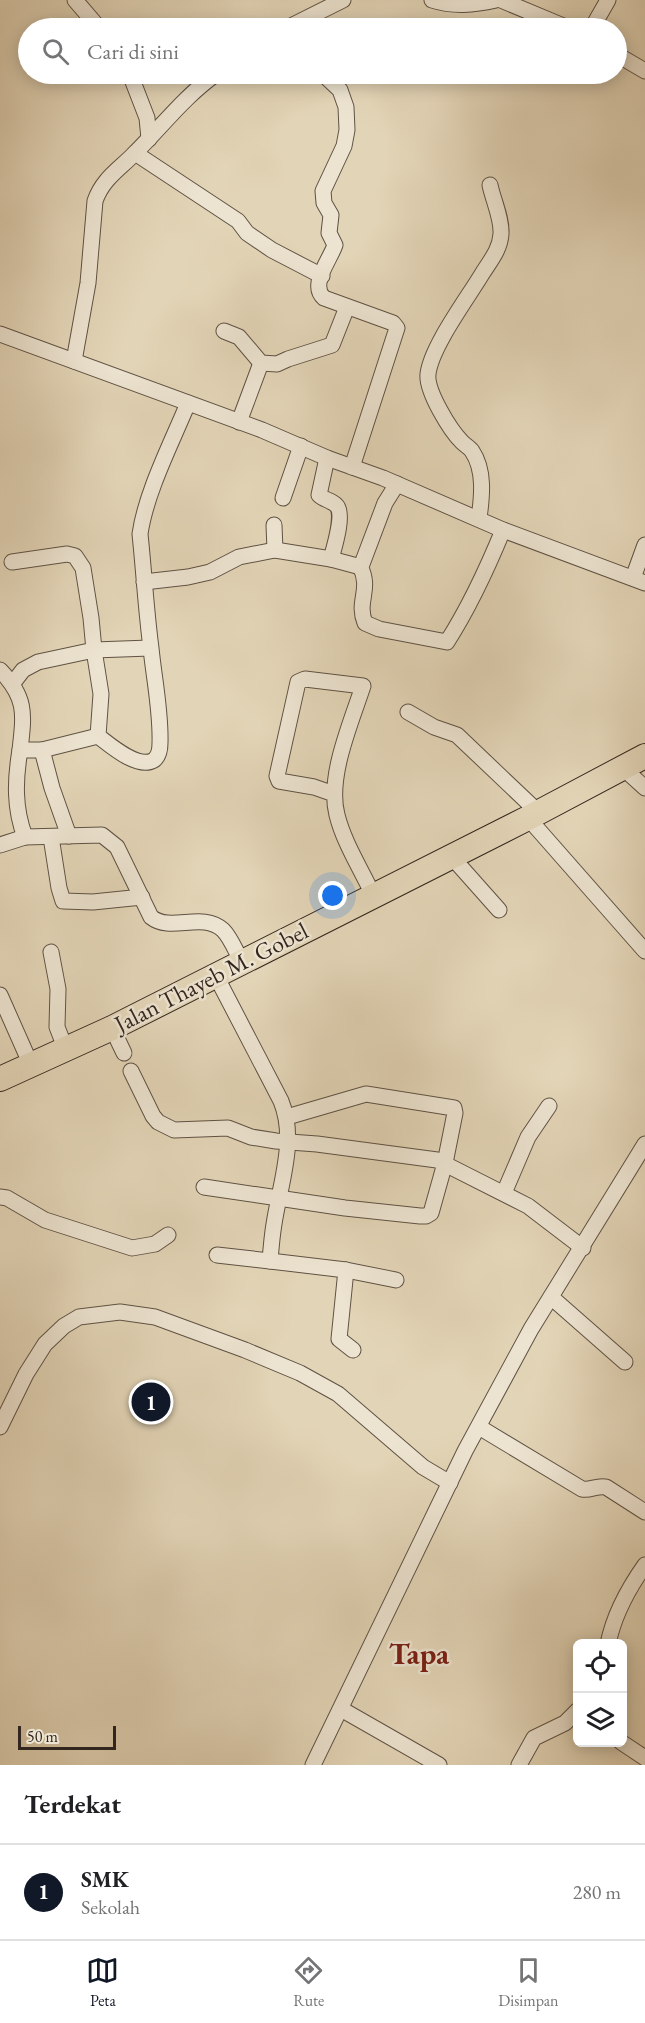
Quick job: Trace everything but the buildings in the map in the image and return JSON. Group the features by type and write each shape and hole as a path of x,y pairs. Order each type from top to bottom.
{"main road":[{"name":"Jalan Thayeb M. Gobel","path":"0,1079 66,1050 216,976 645,756"}],"street":[{"path":"75,0 90,18"},
{"path":"307,18 343,0"},
{"path":"432,0 463,6 496,0"},
{"path":"501,0 544,18"},
{"path":"598,18 608,0"},
{"path":"627,60 645,71"},
{"path":"134,84 147,118 148,139"},
{"path":"74,361 88,283 95,201 102,184 202,84"},
{"path":"334,84 340,90 344,99 347,130 344,146 323,191 324,203 331,215 329,233 335,245 318,288 321,296 393,323 397,328 352,466"},
{"path":"135,153 238,221 247,233 272,250 322,276"},
{"path":"479,518 482,492 475,458 472,451 461,441 433,397 428,387 427,377 447,329 499,247 501,227 490,185"},
{"path":"224,331 239,337 261,363 277,364 332,345 347,307"},
{"path":"0,334 240,422 397,484 503,530 639,580 645,545"},
{"path":"240,422 261,363"},
{"path":"98,736 112,747 143,763 154,760 159,753 158,708 140,534 141,522 188,403"},
{"path":"283,498 301,446"},
{"path":"327,458 319,495 335,504 340,512 338,536 331,559"},
{"path":"397,484 385,503 360,566 366,581 361,614 365,623 379,629 447,642 486,573 503,530"},
{"path":"274,525 275,550"},
{"path":"144,582 210,572 239,557 275,550 360,566"},
{"path":"12,562 67,554 75,556 83,568 92,618 101,694 98,736"},
{"path":"14,683 23,670 38,662 94,650 150,648"},
{"path":"0,670 14,683 20,696 22,709 16,792 17,812 25,837"},
{"path":"334,794 314,787 279,781 277,776 298,682 305,679 363,686 344,743 334,794 340,825 373,895"},
{"path":"408,712 434,727 457,735 533,815 645,951"},
{"path":"20,750 42,750 98,736"},
{"path":"42,750 52,788 69,836"},
{"path":"623,768 645,788"},
{"path":"0,845 25,837 99,834 116,846 151,917 158,922 193,922 218,927 224,931 242,962"},
{"path":"51,837 63,901 93,902 142,897"},
{"path":"451,856 499,910"},
{"path":"51,952 58,989 57,1031 66,1050"},
{"path":"216,976 287,1117 287,1142 270,1261"},
{"path":"0,995 31,1065"},
{"path":"112,1028 124,1053"},
{"path":"131,1071 153,1116 158,1122 174,1130 228,1128 251,1137 425,1158 445,1163 528,1206 583,1248"},
{"path":"204,1187 364,1210 426,1215 431,1212 445,1163 455,1113 452,1107 366,1094 287,1117"},
{"path":"504,1193 528,1137 549,1106"},
{"path":"314,1765 450,1483 531,1329 645,1144"},
{"path":"0,1197 7,1198 45,1220 132,1248 155,1244 168,1235"},
{"path":"217,1255 346,1270 396,1280"},
{"path":"346,1270 339,1340 353,1350"},
{"path":"551,1297 625,1362"},
{"path":"0,1427 26,1374 45,1344 64,1326 79,1317 120,1312 155,1317 300,1373 338,1394 423,1467 450,1483"},
{"path":"479,1427 582,1489 606,1486 645,1512"},
{"path":"609,1639 614,1619 642,1574"},
{"path":"341,1709 439,1765"},
{"path":"519,1765 534,1738 573,1719"},
{"path":"627,1747 645,1758"}],"place":[{"name":"SMK","path":"151,1402"}],"district":[{"name":"Tapa","path":"419,1653"}]}
